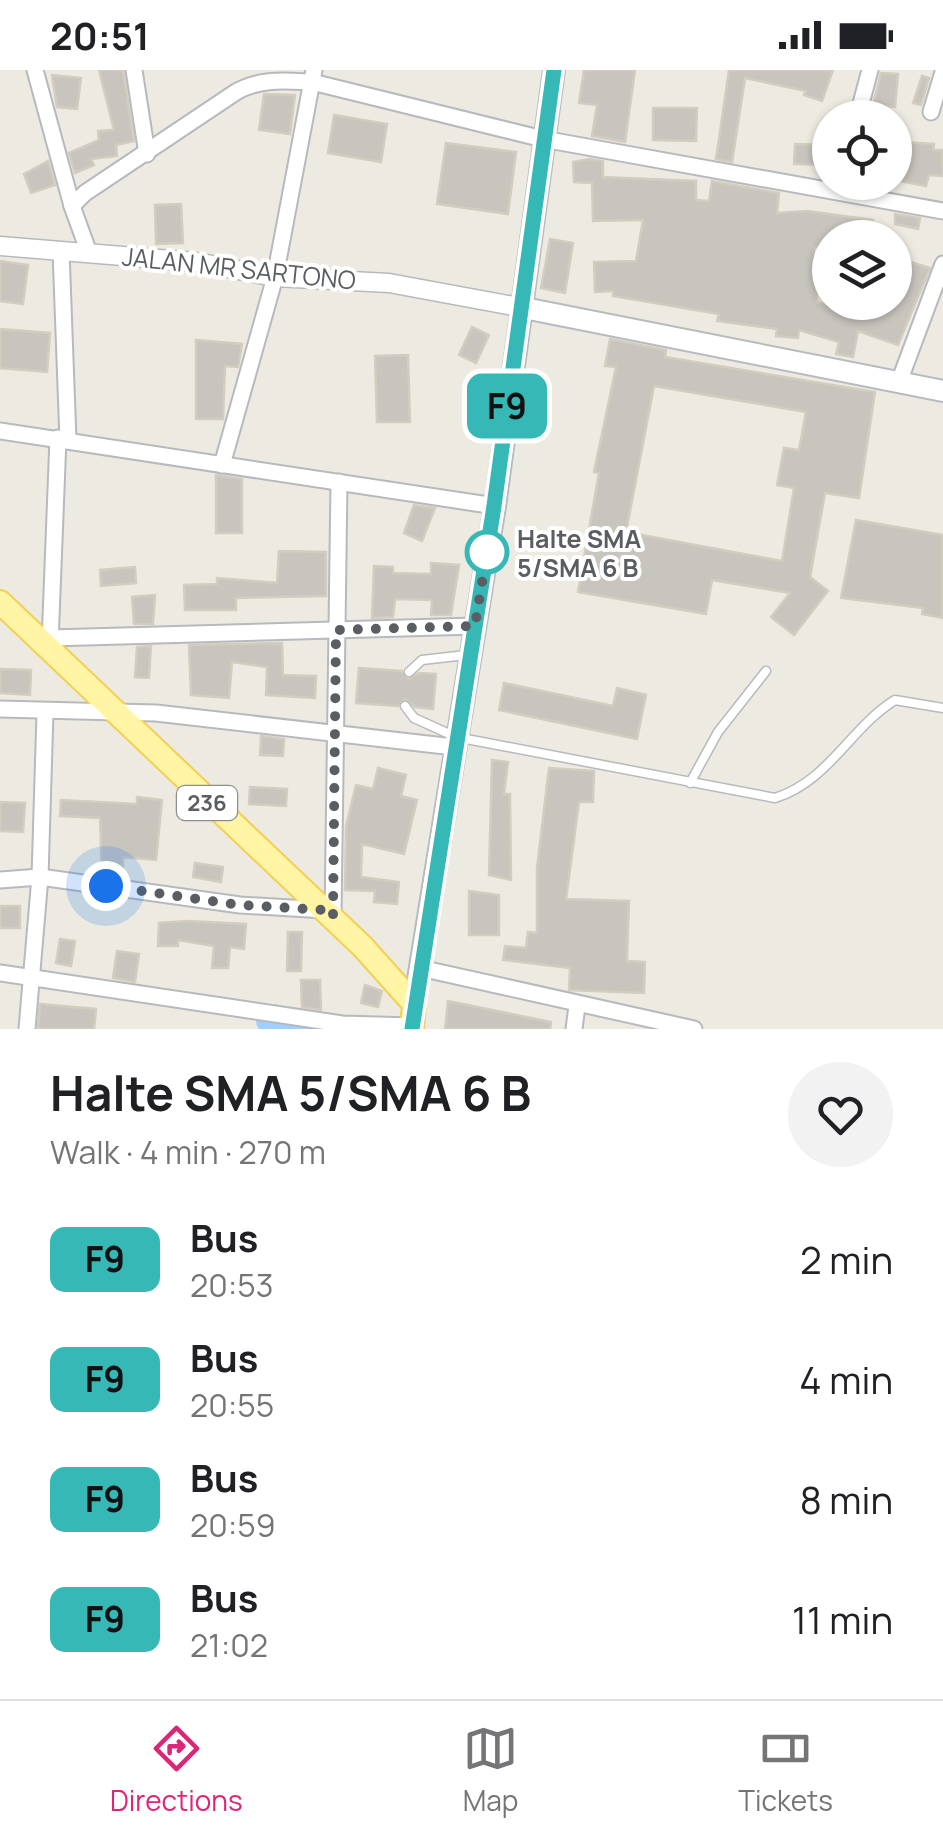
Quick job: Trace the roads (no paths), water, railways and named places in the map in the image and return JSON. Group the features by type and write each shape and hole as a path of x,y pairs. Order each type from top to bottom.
{"main road":[{"path":"413,1020 494,506 518,307 554,70"},
{"path":"518,307 943,391"},
{"name":"236","path":"0,602 50,643 115,714 329,913 413,1020"}],"street":[{"path":"35,70 88,253"},
{"path":"134,70 147,154"},
{"path":"862,100 870,70"},
{"path":"931,112 943,72"},
{"path":"72,206 249,85 313,76 543,138 943,211"},
{"path":"222,465 276,278 313,76"},
{"name":"JALAN MR SARTONO","path":"8,247 196,262 276,278 389,284 518,307"},
{"path":"61,251 63,439 50,643 475,626"},
{"path":"899,382 943,264"},
{"path":"0,430 494,506"},
{"path":"0,880 40,877 240,905 329,913 339,482"},
{"path":"0,709 156,713 455,742"},
{"path":"27,1029 40,877 45,713"},
{"path":"420,968 694,1029"},
{"path":"0,973 46,983 342,1024 413,1020"},
{"path":"574,1029 577,1006"}],"lane":[{"path":"409,672 422,660 470,655"},
{"path":"690,783 718,732 766,671"},
{"path":"405,706 414,718 455,742 775,798 796,791 828,766 895,700 943,708"}],"waterway":[{"path":"272,1020 322,1029"}],"place":[{"name":"Halte SMA 5/SMA 6 B","path":"487,552"}]}
